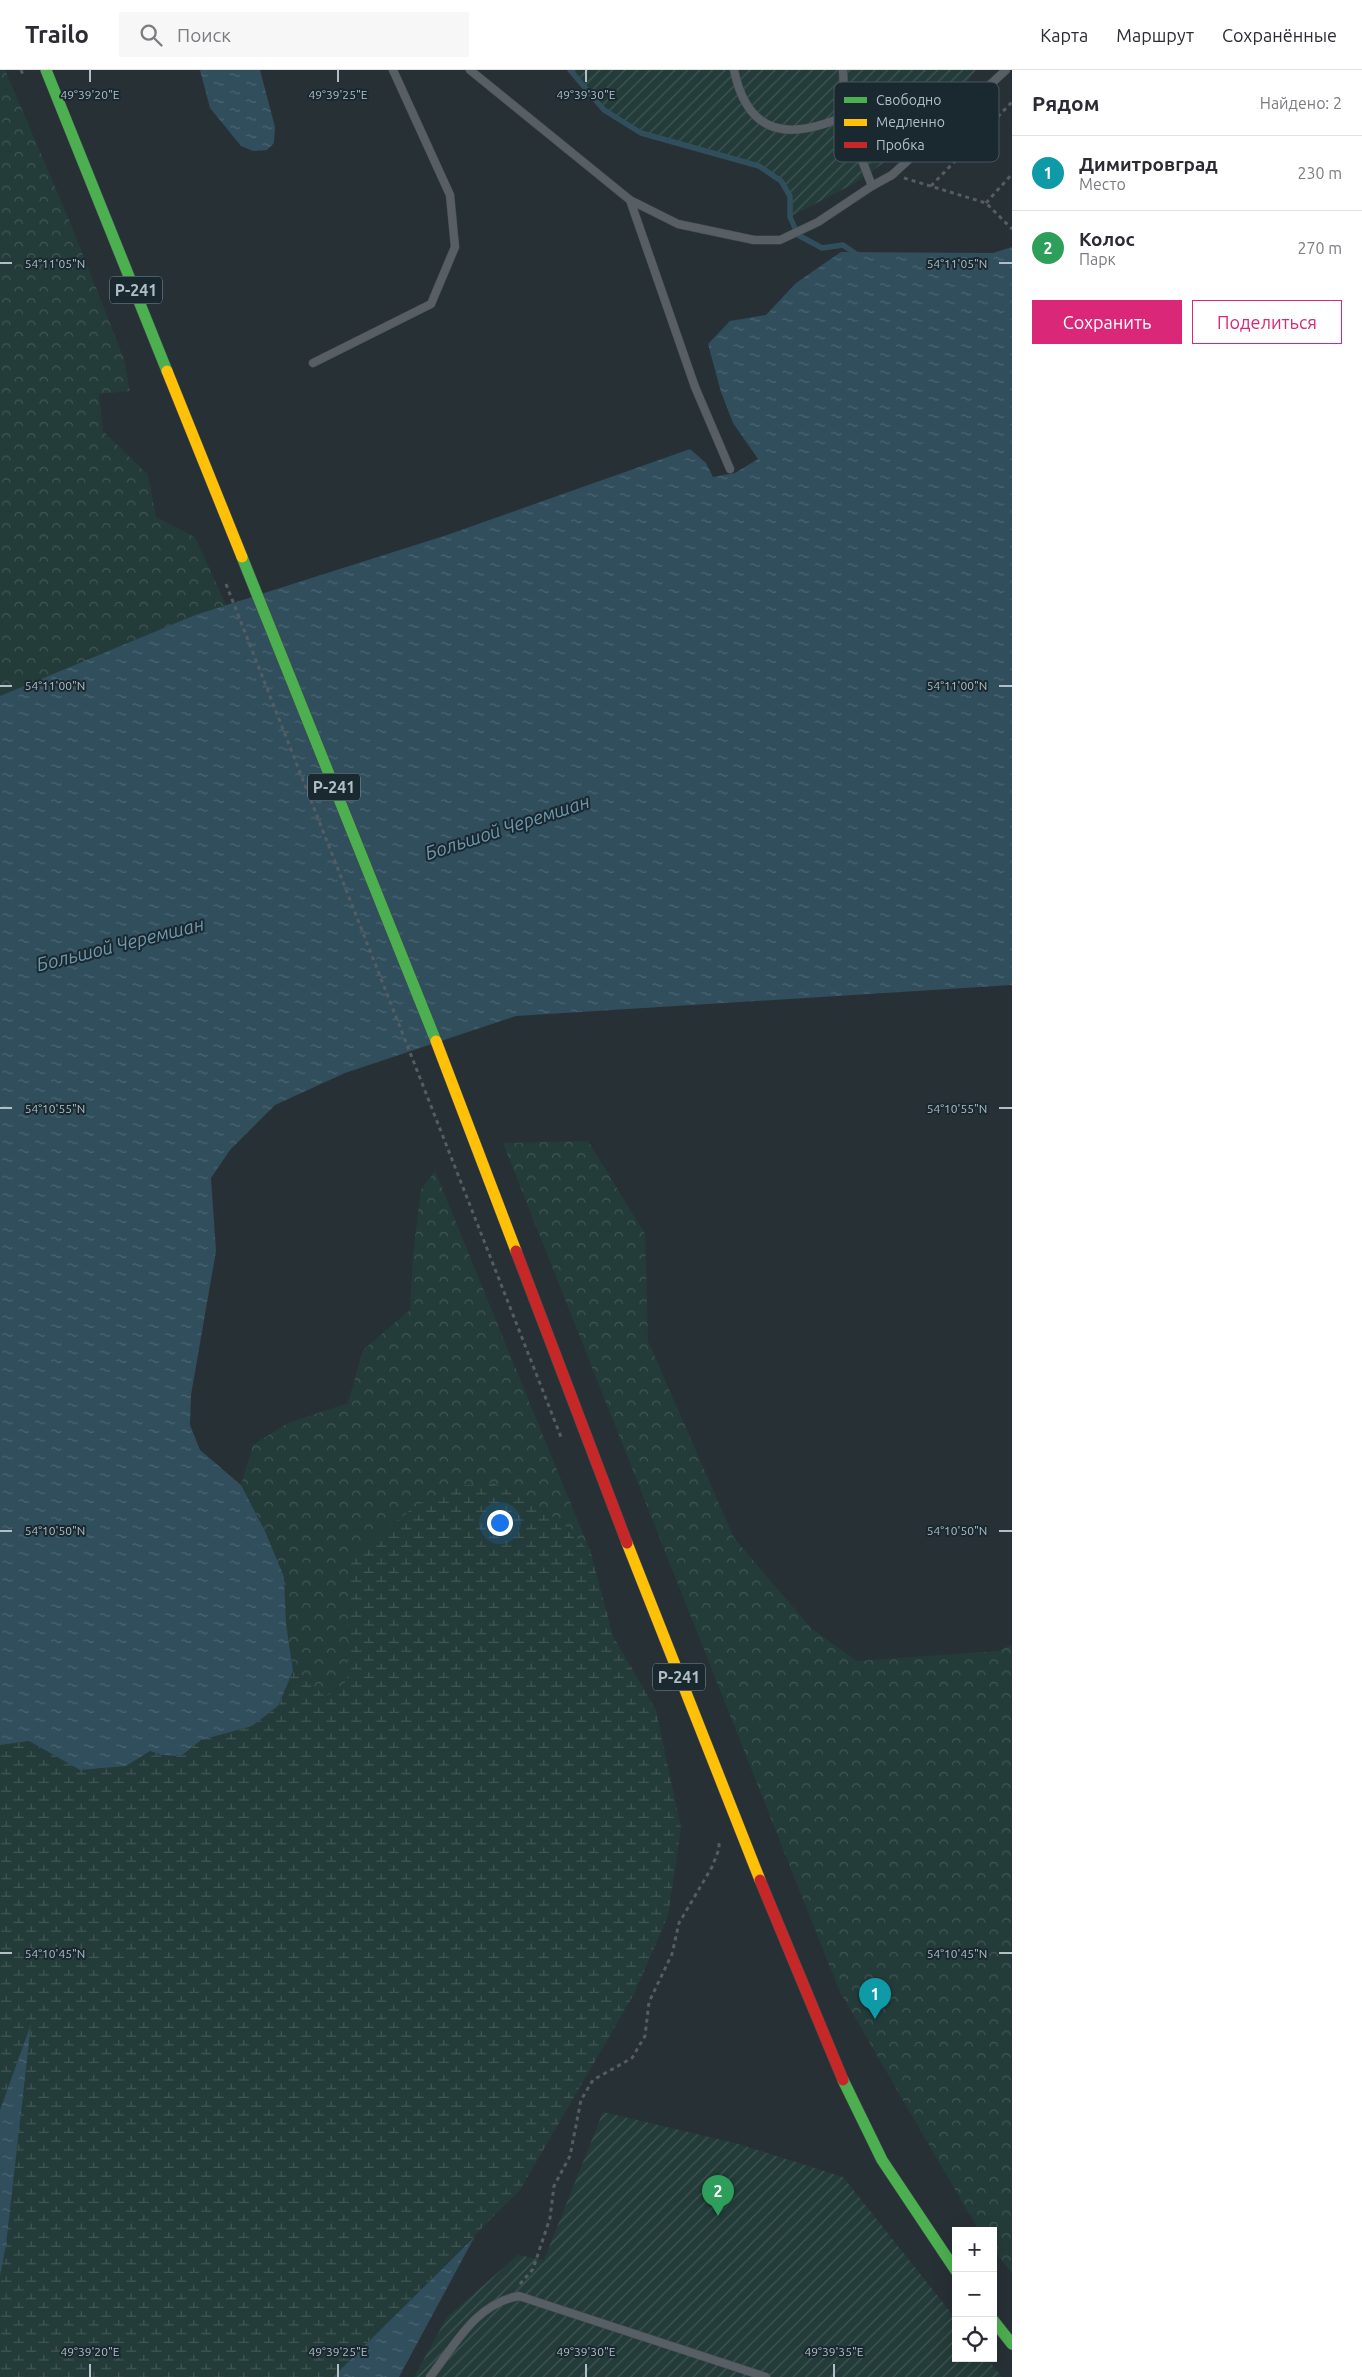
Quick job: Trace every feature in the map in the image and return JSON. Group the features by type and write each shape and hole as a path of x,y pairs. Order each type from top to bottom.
{"highway":[{"name":"Р-241","path":"46,70 445,1063 666,1645 831,2056 882,2160 952,2264"},
{"path":"997,2325 1012,2344"}],"lane":[{"path":"313,363 431,304 455,247 450,195 393,70"},
{"path":"470,70 630,200 678,224 714,233 754,240 780,240 786,238 808,227 892,175 906,162"},
{"path":"734,70 740,93 750,108 763,122 774,128 783,131 804,129 823,126 834,121"},
{"path":"993,82 1006,70"},
{"path":"863,162 872,186"},
{"path":"630,200 695,387 730,469"},
{"path":"430,2377 477,2316 502,2299 519,2296 766,2377"}],"path":[{"path":"999,115 1012,102"},
{"path":"931,186 954,162"},
{"path":"986,203 1012,174"},
{"path":"892,175 986,203 1012,229"},
{"path":"225,582 426,1092"},
{"path":"502,2299 521,2284 533,2269 550,2218 554,2186 570,2156 581,2100 593,2080 632,2058 645,2036 649,2002 672,1954 679,1923 712,1867 719,1849 720,1833"}],"green space":[{"path":"0,70 5,70 70,222 124,359 130,391 99,394 103,431 148,475 156,517 195,537 226,605 195,615 0,696"},
{"path":"570,70 976,70 967,82 834,82 834,162 885,162 857,182 790,217 790,196 781,181 759,166 641,133 604,110"},
{"path":"588,1141 645,1234 648,1341 734,1538 811,1628 857,1661 998,1651 1012,1645 1012,2273 997,2255 997,2227 977,2227 839,1990 503,1143"},
{"path":"435,1171 591,1553 565,1526 531,1501 493,1483 350,1558 347,1681 326,1697 293,1671 286,1623 284,1577 265,1531 241,1485 253,1445 288,1423 348,1403 363,1350 410,1310 413,1254 421,1190"},
{"path":"493,1483 531,1501 565,1526 591,1553 613,1636 656,1710 681,1828 668,1916 634,1994 520,2190 333,2377 0,2377 0,2276 6,2245 30,2027 0,2110 0,1745 29,1741 80,1770 126,1766 150,1751 161,1755 181,1756 201,1740 252,1726 278,1706 293,1671 327,1697 347,1681 350,1558 413,1508 453,1486"},
{"path":"603,2112 739,2144 843,2177 952,2314 952,2362 990,2362 1002,2377 414,2377 447,2317 518,2255 544,2260"}],"water":[{"path":"200,70 260,70 275,127 274,143 267,150 253,151 241,146 210,108"},
{"name":"Большой Черемшан","path":"1012,247 1012,985 516,1016 345,1073 275,1105 230,1150 211,1178 216,1251 191,1395 190,1425 200,1450 241,1485 265,1531 284,1577 286,1623 293,1671 278,1706 252,1726 201,1740 181,1756 161,1755 150,1751 126,1766 80,1770 29,1741 0,1745 0,696 195,615 447,535 690,449 706,463 713,477 735,473 758,459 733,423 721,392 708,344 730,321 766,315 796,283 841,252 993,253"},
{"path":"31,2024 6,2245 0,2276 0,2110"},
{"path":"475,2236 399,2377 333,2377"}],"waterway":[{"path":"570,70 604,110 641,133 759,166 781,181 790,196 790,217 798,235 822,248 843,245 859,256"}],"traffic: fast":[{"path":"46,70 167,371"},
{"path":"242,557 436,1041"},
{"path":"843,2080 882,2160 952,2265"},
{"path":"997,2325 1012,2344"}],"traffic: slow":[{"path":"167,371 242,557"},
{"path":"436,1041 516,1251"},
{"path":"627,1543 760,1880"}],"traffic: jam":[{"path":"516,1251 627,1543"},
{"path":"760,1880 843,2080"}],"place":[{"name":"Димитровград","path":"875,2019"},
{"name":"Колос","path":"718,2216"}]}
